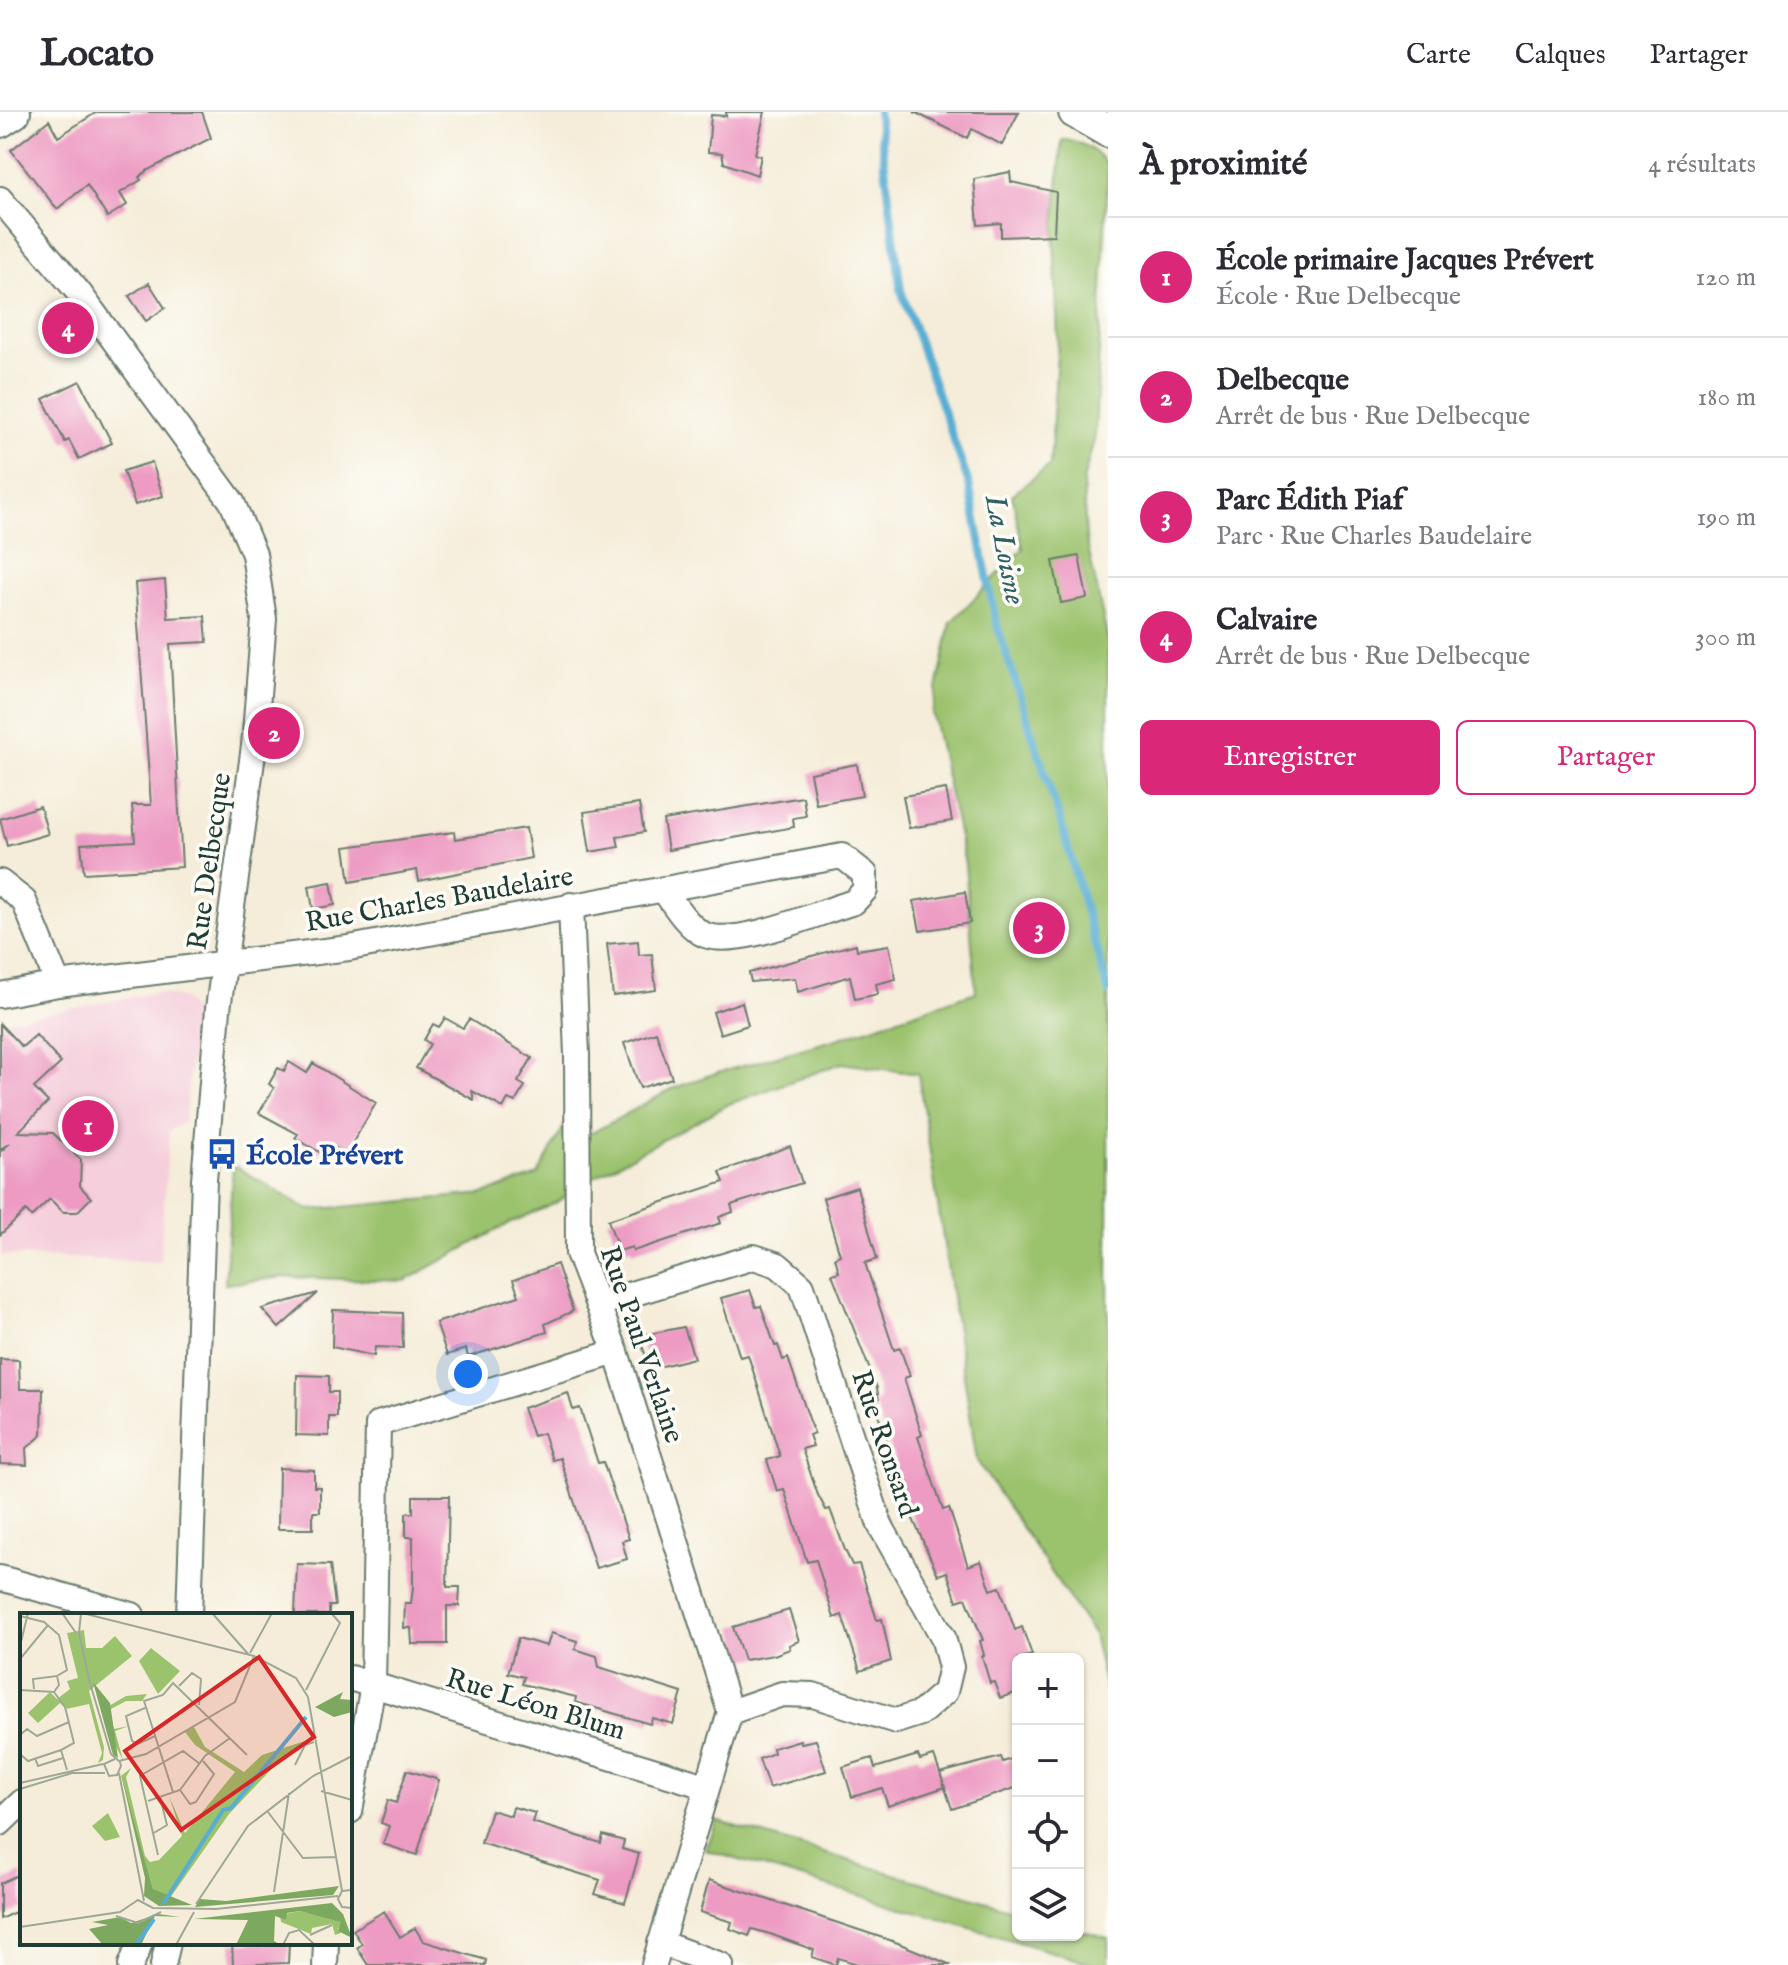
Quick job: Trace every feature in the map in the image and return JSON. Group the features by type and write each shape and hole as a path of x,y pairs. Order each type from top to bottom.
{"main road":[{"path":"0,121 14,112"},
{"path":"1075,112 1108,131"}],"street":[{"name":"Rue Delbecque","path":"0,199 80,294 232,502 254,554 264,619 263,661 218,1009 204,1180 189,1613"},
{"name":"Rue Charles Baudelaire","path":"0,995 58,984 349,948 571,905 842,856 865,874 865,890 854,902 735,938 704,935 682,915 663,889"},
{"path":"0,882 6,883 24,901 58,984"},
{"name":"Rue Paul Verlaine","path":"571,905 577,1055 578,1253 616,1352 730,1712"},
{"name":"Rue Ronsard","path":"598,1304 754,1257 778,1265 802,1286 880,1525 943,1637 951,1667 945,1692 921,1713 896,1721 813,1695 782,1694 730,1712"},
{"path":"352,1789 378,1424 616,1352"},
{"path":"0,1578 58,1605 117,1613"},
{"name":"Rue Léon Blum","path":"362,1681 705,1786"},
{"path":"721,1965 657,1954 690,1848 705,1786 730,1712"},
{"path":"0,1823 20,1804"},
{"path":"131,1965 139,1945"},
{"path":"163,1965 168,1945"},
{"path":"325,1965 326,1945"}],"shaded area":[{"path":"158,992 184,999 193,1010 195,1024 184,1122 169,1131 160,1262 1,1255 0,1022"}],"green space":[{"path":"1062,140 1088,148 1100,156 1108,167 1095,436 1083,481 1086,538 1108,641 1108,1702 1093,1634 977,1461 918,1074 842,1063 729,1104 590,1179 556,1203 510,1223 405,1281 284,1277 225,1284 233,1165 309,1210 484,1194 538,1175 565,1124 592,1133 672,1089 707,1076 840,1038 976,992 965,864 932,713 951,622 1023,549 1012,495 1050,465 1058,338 1054,235"},
{"path":"717,1821 1012,1909 1012,1940 706,1850"},
{"path":"1084,1931 1108,1938 1108,1965 1096,1965 1015,1941 1084,1941"}],"building":[{"path":"97,112 202,112 211,138 148,170 139,177 141,180 120,193 127,205 107,217 87,185 57,209 11,150 49,120 58,137"},
{"path":"726,112 765,112 755,154 761,156 757,175 724,163 722,153 708,152 711,115 726,116"},
{"path":"914,112 1019,112 1002,145 972,129 967,138"},
{"path":"1010,172 1011,182 1056,192 1054,235 1001,237 1001,223 978,225 974,179"},
{"path":"149,283 165,308 146,321 129,296"},
{"path":"80,381 112,443 79,459 69,440 65,442 43,399"},
{"path":"152,462 163,496 135,505 123,471"},
{"path":"1079,556 1087,598 1061,603 1053,561"},
{"path":"165,580 168,618 205,616 207,642 170,644 182,867 84,873 81,844 135,841 132,805 151,805 135,583"},
{"path":"857,764 862,796 816,804 810,773"},
{"path":"946,789 952,821 909,828 903,796"},
{"path":"803,797 806,816 793,818 794,827 668,850 663,820"},
{"path":"639,804 644,832 617,837 619,847 590,852 584,812"},
{"path":"40,806 48,834 7,846 0,819"},
{"path":"526,828 531,858 419,881 417,870 350,882 345,847 454,832 455,839"},
{"path":"331,882 335,905 313,909 309,886"},
{"path":"965,892 970,923 920,931 914,901"},
{"path":"638,941 639,955 652,954 656,990 613,996 607,944"},
{"path":"856,944 857,950 889,945 896,979 876,984 878,994 855,999 850,976 798,992 795,978 751,982 749,973"},
{"path":"742,1002 748,1025 720,1034 713,1012"},
{"path":"445,1018 463,1028 469,1019 532,1058 518,1082 525,1086 515,1102 508,1099 503,1108 472,1091 474,1100 416,1068 430,1044 424,1040 433,1024 439,1027"},
{"path":"0,1024 22,1047 36,1035 61,1063 34,1088 48,1102 18,1132 53,1133 81,1160 80,1186 91,1198 77,1212 63,1212 50,1199 31,1217 26,1211 0,1235 0,1152 10,1143 0,1149"},
{"path":"656,1032 672,1078 640,1088 624,1043"},
{"path":"289,1062 307,1073 313,1063 376,1103 346,1154 327,1143 321,1153 295,1138 298,1134 259,1113 274,1088 269,1084 278,1068 284,1071"},
{"path":"790,1146 802,1183 731,1205 733,1212 719,1217 721,1223 633,1251 632,1247 619,1251 608,1220 724,1182 720,1172"},
{"path":"857,1187 877,1259 865,1263 894,1350 900,1348 910,1376 904,1378 922,1435 918,1437 943,1510 949,1508 968,1566 981,1561 991,1590 1000,1587 1015,1630 1022,1627 1031,1653 1012,1653 1012,1694 1000,1698 994,1682 990,1683 982,1656 980,1641 983,1640 966,1598 957,1601 947,1572 938,1575 913,1519 905,1504 902,1504 892,1477 897,1475 895,1461 874,1403 879,1400 877,1388 832,1274 839,1272 835,1257 840,1255 823,1198"},
{"path":"557,1264 573,1311 545,1324 547,1332 468,1357 466,1349 447,1355 436,1323 519,1296 513,1280"},
{"path":"750,1290 756,1307 761,1306 775,1346 778,1345 783,1360 788,1358 814,1433 809,1435 813,1446 802,1449 818,1495 826,1510 830,1509 852,1565 859,1564 877,1620 882,1619 891,1661 860,1671 842,1615 834,1618 816,1560 807,1562 784,1489 777,1491 767,1460 780,1456 748,1355 740,1357 721,1298"},
{"path":"318,1293 279,1328 262,1309"},
{"path":"333,1310 402,1313 403,1348 375,1347 374,1356 332,1347"},
{"path":"684,1327 694,1358 650,1369 639,1336"},
{"path":"0,1359 19,1360 20,1389 43,1389 42,1435 26,1449 27,1465 0,1464"},
{"path":"297,1375 329,1376 329,1392 337,1392 337,1417 329,1417 329,1436 296,1435"},
{"path":"568,1393 573,1410 580,1408 598,1463 603,1462 629,1539 622,1541 627,1559 596,1568 560,1458 552,1460 543,1433 533,1436 523,1408"},
{"path":"279,1468 314,1470 314,1487 320,1487 320,1512 313,1512 313,1529 278,1529"},
{"path":"413,1496 449,1496 447,1587 460,1587 459,1606 447,1606 447,1644 412,1644 411,1628 404,1628 405,1603 411,1603 413,1587 413,1537 406,1537 406,1513 413,1513"},
{"path":"297,1564 330,1565 335,1606 329,1606 329,1613 295,1613"},
{"path":"789,1610 799,1641 789,1645 790,1649 774,1655 744,1660 733,1627"},
{"path":"551,1633 577,1641 575,1649 597,1656 599,1667 682,1693 673,1724 652,1718 650,1724 575,1702 576,1697 522,1684 524,1677 508,1673 518,1638 547,1646"},
{"path":"800,1740 801,1743 816,1740 826,1771 769,1788 759,1759 774,1753 773,1748"},
{"path":"918,1755 920,1760 934,1756 945,1787 888,1806 882,1788 852,1797 843,1767 872,1758 875,1768"},
{"path":"1001,1757 1003,1762 1012,1759 1012,1789 952,1809 940,1773"},
{"path":"407,1770 439,1780 417,1855 383,1844 389,1826 381,1823 388,1800 396,1803"},
{"path":"513,1807 535,1813 532,1822 601,1843 603,1835 624,1841 622,1849 639,1854 625,1903 595,1894 600,1880 481,1843 491,1810 511,1816"},
{"path":"20,1874 20,1910 0,1919 0,1883"},
{"path":"709,1880 898,1943 951,1965 861,1965 838,1958 836,1965 812,1957 814,1950 770,1934 752,1929 749,1936 730,1929 732,1922 700,1912"},
{"path":"384,1911 400,1937 415,1928 423,1941 486,1960 485,1965 368,1965 357,1948 362,1944 353,1930"},
{"path":"232,1945 289,1945 288,1963 233,1965"}],"waterway":[{"name":"La Loisne","path":"878,112 901,290 969,484 996,622 1061,823 1108,991"}],"place":[{"name":"Calvaire","path":"68,328"},
{"name":"Delbecque","path":"274,733"},
{"name":"Parc Édith Piaf","path":"1039,928"},
{"name":"École primaire Jacques Prévert","path":"88,1126"},
{"name":"École Prévert","path":"222,1154"}]}
